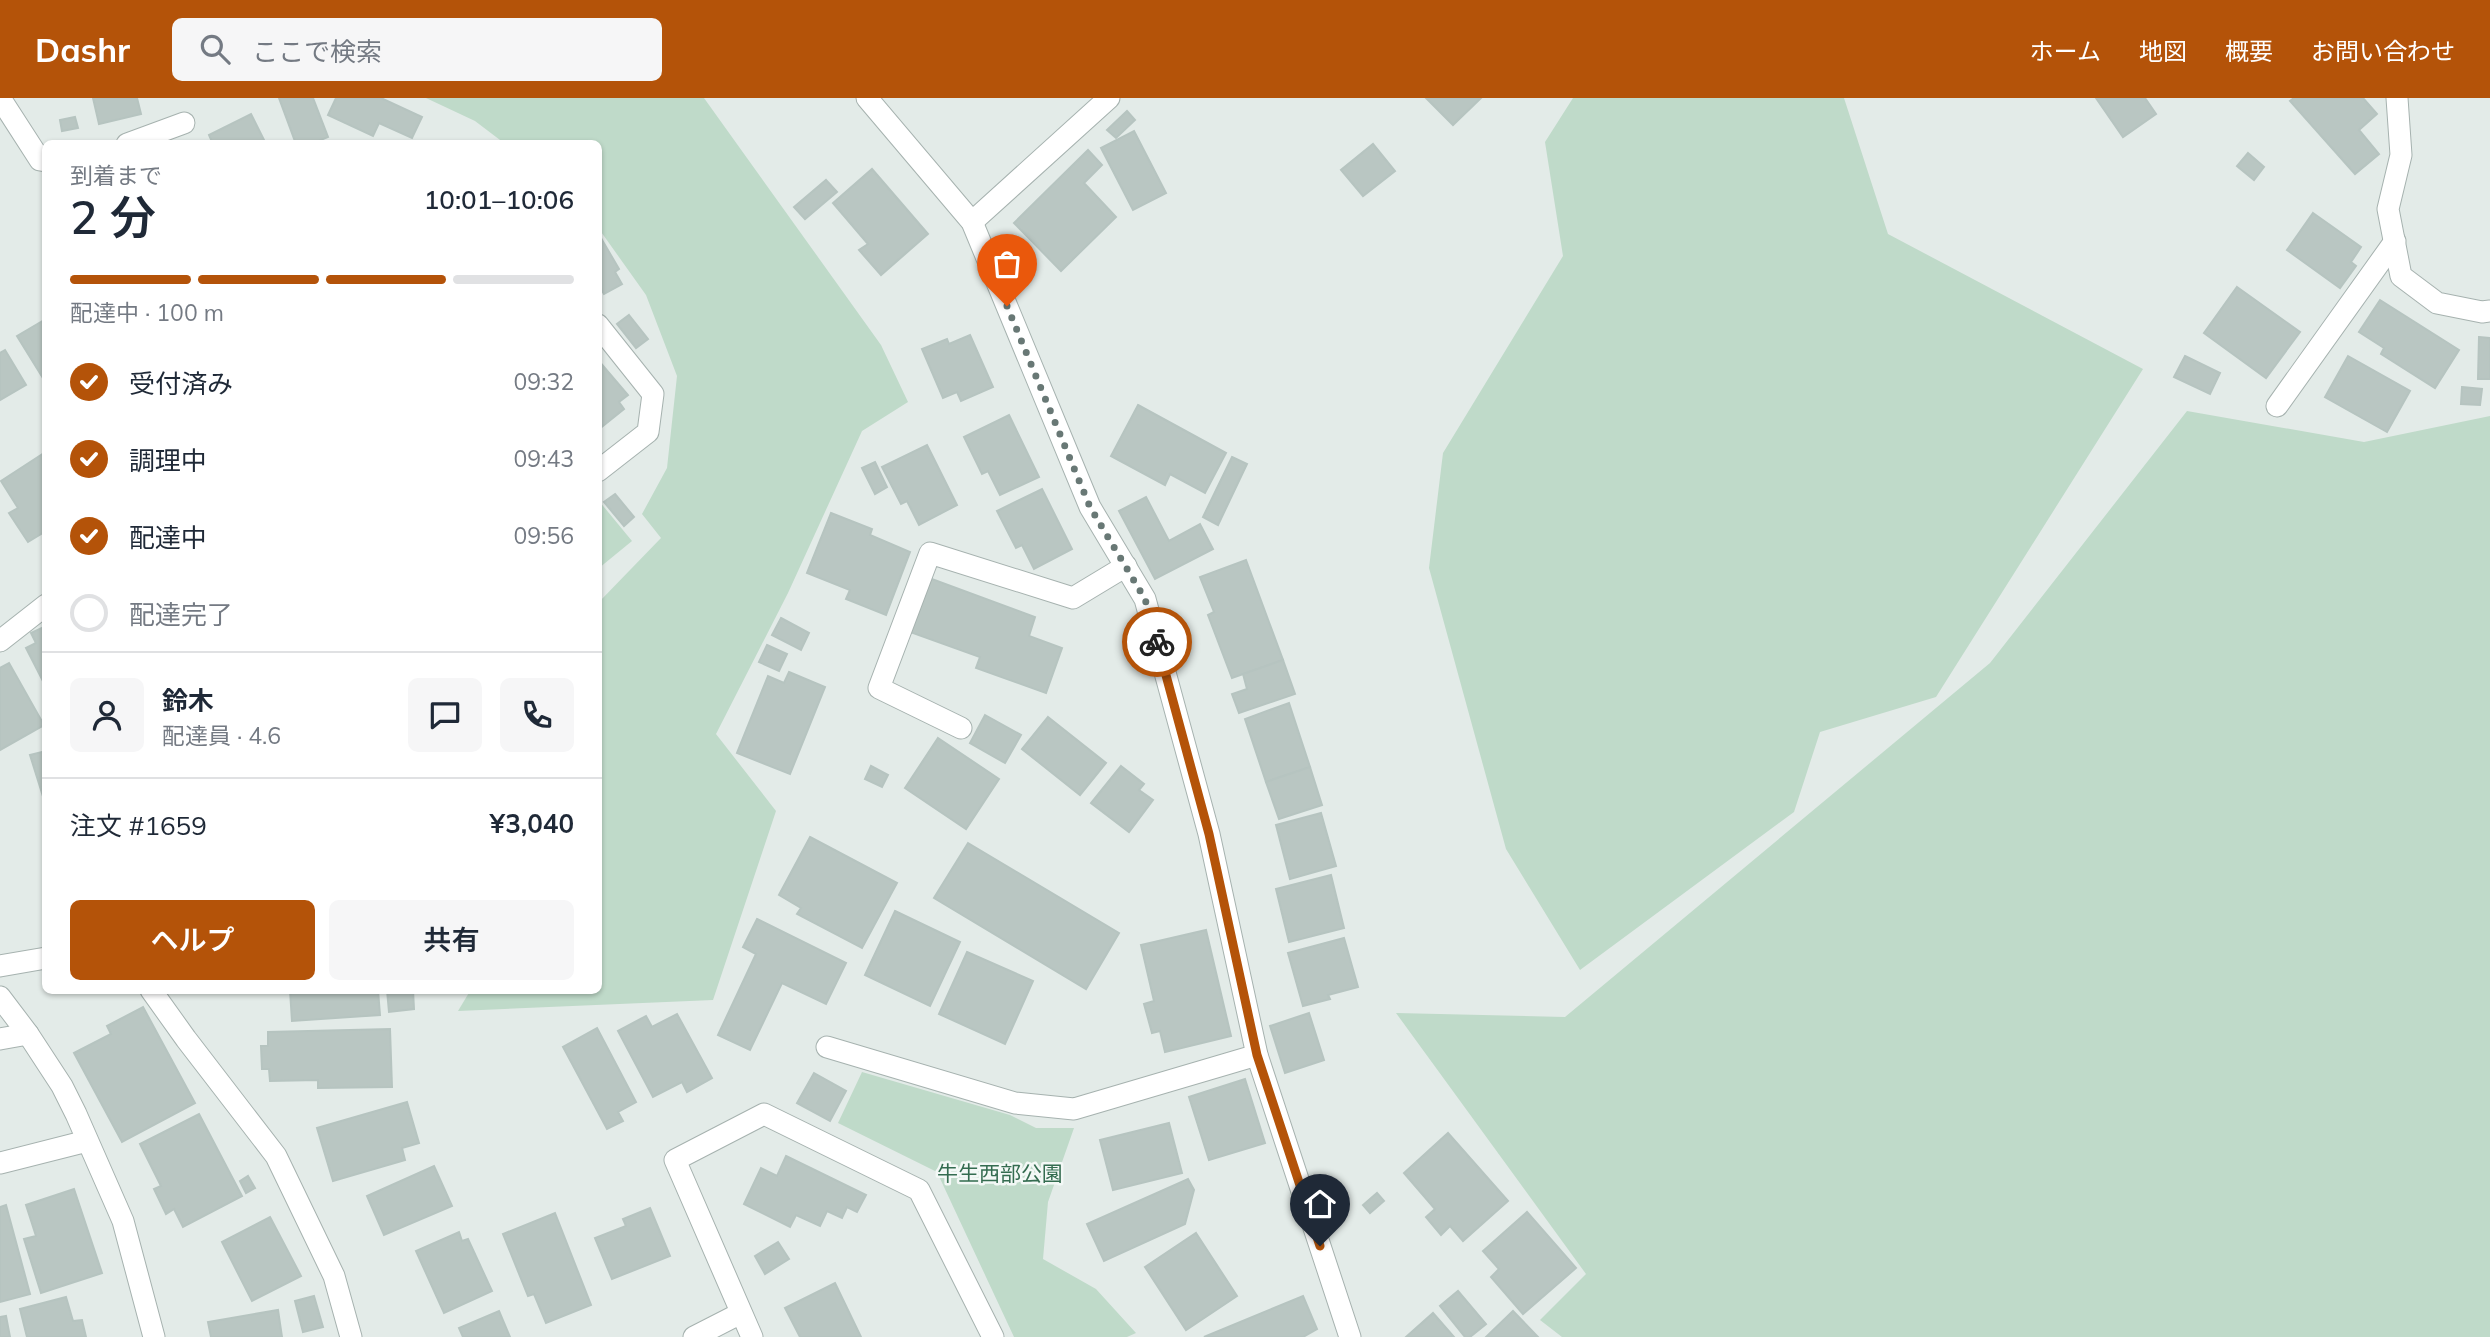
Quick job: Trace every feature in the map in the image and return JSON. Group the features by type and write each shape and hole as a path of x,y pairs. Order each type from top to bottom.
{"street":[{"path":"0,98 42,160"},
{"path":"867,98 972,222 1090,507 1145,599 1202,808 1257,1055 1350,1337"},
{"path":"972,222 1109,98"},
{"path":"2397,98 2401,155 2388,209 2401,276 2437,303 2482,312 2490,311"},
{"path":"138,140 184,123"},
{"path":"2277,406 2395,242"},
{"path":"602,330 653,394 648,432 602,468"},
{"path":"961,728 879,688 930,553 1073,598 1126,566"},
{"path":"0,641 42,608"},
{"path":"0,966 42,959"},
{"path":"154,994 276,1156 334,1276 351,1337"},
{"path":"0,997 62,1086 87,1141 123,1221 154,1337"},
{"path":"0,1040 28,1034"},
{"path":"827,1047 1015,1102 1074,1109 1257,1055"},
{"path":"752,1337 674,1160 764,1114 919,1190 993,1337"},
{"path":"0,1163 87,1141"},
{"path":"694,1337 741,1314"}],"green space":[{"path":"426,98 704,98 881,345 908,402 862,431 788,593 716,734 776,811 713,1000 458,1011 468,994 602,994 602,599 661,538 642,514 667,468 677,376 646,295 602,233 602,140 500,140 475,121"},
{"path":"1573,98 1844,98 1888,234 2143,369 1936,697 1820,732 1794,812 1580,970 1506,849 1429,568 1443,453 1563,256 1545,142"},
{"path":"2187,411 2364,442 2490,416 2490,1337 1562,1337 1540,1320 1586,1274 1396,1013 1565,1017 1990,663"},
{"path":"602,505 632,541 602,566"},
{"name":"牛生西部公園","path":"862,1072 1010,1115 1036,1128 1074,1128 1048,1202 1043,1259 1096,1289 1136,1333 1127,1337 1014,1337 937,1172 838,1123"}],"building":[{"path":"93,98 137,98 141,114 99,124"},
{"path":"279,98 313,98 328,137 321,140 295,140"},
{"path":"336,98 381,98 422,117 412,138 379,123 373,136 328,115"},
{"path":"1426,98 1481,98 1453,125"},
{"path":"2096,98 2145,98 2156,114 2123,137"},
{"path":"2294,98 2363,98 2377,114 2359,130 2379,154 2355,174 2290,101"},
{"path":"1127,111 1135,120 1116,138 1107,130"},
{"path":"251,114 264,140 211,140 209,135"},
{"path":"75,117 78,128 62,131 60,120"},
{"path":"1134,131 1166,193 1133,210 1101,148"},
{"path":"1373,144 1395,171 1363,196 1341,170"},
{"path":"1088,150 1102,165 1084,183 1116,217 1061,271 1014,223"},
{"path":"2248,153 2264,167 2254,180 2237,166"},
{"path":"872,169 928,234 881,275 859,250 868,244 833,203"},
{"path":"826,180 837,192 805,219 794,207"},
{"path":"2313,213 2361,247 2351,262 2356,266 2340,288 2287,250"},
{"path":"602,240 619,269 615,272 622,284 604,294"},
{"path":"2237,287 2300,332 2266,378 2204,333"},
{"path":"2380,300 2459,350 2435,388 2381,354 2384,348 2359,332"},
{"path":"629,315 648,339 636,348 617,324"},
{"path":"42,321 42,377 17,336"},
{"path":"970,335 993,387 961,401 957,392 943,398 922,349 947,339 949,344"},
{"path":"2479,337 2490,338 2490,379 2478,379"},
{"path":"5,350 26,385 0,400 0,353"},
{"path":"2185,356 2220,373 2210,394 2174,377"},
{"path":"2348,356 2410,391 2387,432 2325,397"},
{"path":"602,365 628,395 619,402 624,409 602,427"},
{"path":"2462,387 2482,389 2480,405 2461,404"},
{"path":"1138,405 1226,453 1205,493 1170,474 1165,485 1111,456"},
{"path":"1009,415 1039,477 1000,495 988,471 982,474 964,437"},
{"path":"927,445 957,505 919,525 907,501 901,504 882,467"},
{"path":"42,454 42,533 28,542 9,513 18,508 1,481"},
{"path":"1232,457 1247,464 1218,525 1203,517"},
{"path":"875,462 887,487 875,494 862,468"},
{"path":"1042,489 1072,549 1034,569 1022,545 1016,548 997,511"},
{"path":"615,494 634,517 624,526 604,502"},
{"path":"1146,497 1169,541 1200,524 1213,549 1155,579 1119,511"},
{"path":"831,513 872,529 870,535 910,552 886,615 846,599 850,590 807,573"},
{"path":"1246,560 1283,660 1232,678 1208,615 1214,612 1200,577"},
{"path":"929,578 1035,617 1029,636 1062,648 1046,693 976,668 980,657 910,632"},
{"path":"781,618 809,633 801,650 772,635"},
{"path":"42,628 42,679 26,648 36,643 31,633"},
{"path":"767,645 787,654 779,671 759,662"},
{"path":"1283,660 1295,694 1239,713 1232,694 1247,689 1243,674"},
{"path":"9,663 42,721 42,726 0,750 0,668"},
{"path":"789,672 825,687 790,774 737,753 768,676 784,683"},
{"path":"1289,703 1310,767 1266,782 1245,719"},
{"path":"985,715 1021,735 1005,763 970,743"},
{"path":"1048,717 1106,763 1080,795 1022,749"},
{"path":"938,738 999,779 966,829 905,788"},
{"path":"42,752 42,793 30,755"},
{"path":"871,766 888,775 882,787 865,779"},
{"path":"1121,766 1144,784 1139,790 1153,800 1129,832 1091,803"},
{"path":"1310,767 1322,805 1279,819 1266,782"},
{"path":"1321,813 1336,866 1290,879 1276,825"},
{"path":"810,837 897,883 862,948 797,914 801,908 779,895"},
{"path":"968,843 1119,933 1086,989 934,898"},
{"path":"1331,875 1344,928 1289,942 1276,889"},
{"path":"895,911 960,942 930,1006 865,975"},
{"path":"757,919 846,963 826,1004 782,983 750,1050 718,1035 756,954 743,947"},
{"path":"1206,930 1231,1036 1165,1052 1160,1031 1152,1033 1144,1004 1154,1001 1141,945"},
{"path":"1344,938 1358,987 1328,995 1330,999 1303,1006 1288,953"},
{"path":"967,952 1033,981 1005,1044 939,1014"},
{"path":"290,994 378,994 380,1015 292,1021"},
{"path":"387,994 413,994 414,1009 389,1012"},
{"path":"143,1007 195,1103 122,1142 74,1053 111,1034 107,1026"},
{"path":"1309,1013 1324,1060 1285,1073 1270,1026"},
{"path":"677,1014 712,1078 687,1092 682,1082 653,1097 618,1031 646,1016 652,1027"},
{"path":"597,1028 636,1102 618,1112 623,1121 607,1129 563,1047"},
{"path":"390,1029 392,1087 318,1088 318,1080 270,1081 269,1069 262,1069 261,1046 268,1046 268,1032"},
{"path":"814,1073 846,1091 830,1121 797,1103"},
{"path":"1245,1079 1265,1143 1209,1160 1189,1097"},
{"path":"407,1102 419,1143 402,1148 405,1160 333,1181 317,1128"},
{"path":"199,1114 242,1196 183,1227 174,1209 166,1214 154,1189 161,1186 140,1144"},
{"path":"1169,1123 1182,1173 1113,1190 1100,1140"},
{"path":"1448,1133 1508,1201 1463,1241 1450,1226 1441,1235 1426,1217 1435,1209 1404,1173"},
{"path":"786,1156 866,1195 857,1212 847,1207 842,1218 827,1211 820,1226 796,1215 790,1227 744,1204 761,1168 777,1176"},
{"path":"434,1166 452,1206 384,1235 367,1196"},
{"path":"248,1176 255,1188 246,1193 240,1181"},
{"path":"1188,1179 1194,1190 1185,1224 1104,1261 1087,1224"},
{"path":"74,1189 102,1273 41,1293 24,1239 36,1236 26,1205"},
{"path":"1377,1193 1384,1201 1370,1213 1363,1205"},
{"path":"6,1205 30,1294 0,1302 0,1207"},
{"path":"650,1208 670,1256 612,1279 595,1238 626,1226 623,1219"},
{"path":"1527,1212 1576,1268 1523,1314 1491,1277 1499,1269 1483,1251"},
{"path":"555,1213 591,1305 546,1323 534,1294 528,1296 503,1234"},
{"path":"270,1217 301,1276 252,1301 222,1242"},
{"path":"459,1232 462,1241 468,1239 492,1291 444,1313 416,1251"},
{"path":"1196,1233 1237,1296 1186,1330 1145,1267"},
{"path":"778,1242 789,1259 765,1274 755,1256"},
{"path":"835,1283 861,1337 800,1337 785,1308"},
{"path":"1458,1291 1486,1324 1470,1337 1465,1337 1440,1306"},
{"path":"314,1296 323,1327 303,1332 295,1301"},
{"path":"1303,1296 1317,1329 1303,1337 1204,1337"},
{"path":"66,1297 73,1321 82,1320 86,1337 27,1337 20,1309"},
{"path":"278,1310 282,1337 211,1337 208,1322"},
{"path":"499,1311 510,1337 463,1337 459,1328"},
{"path":"1513,1311 1538,1337 1486,1337"},
{"path":"1433,1313 1454,1337 1406,1337"},
{"path":"6,1316 10,1337 0,1337 0,1317"}],"way so far":[{"path":"1007,306 1090,507 1145,599 1157,642"}],"route":[{"path":"1157,642 1209,834 1257,1055 1320,1246"}]}
